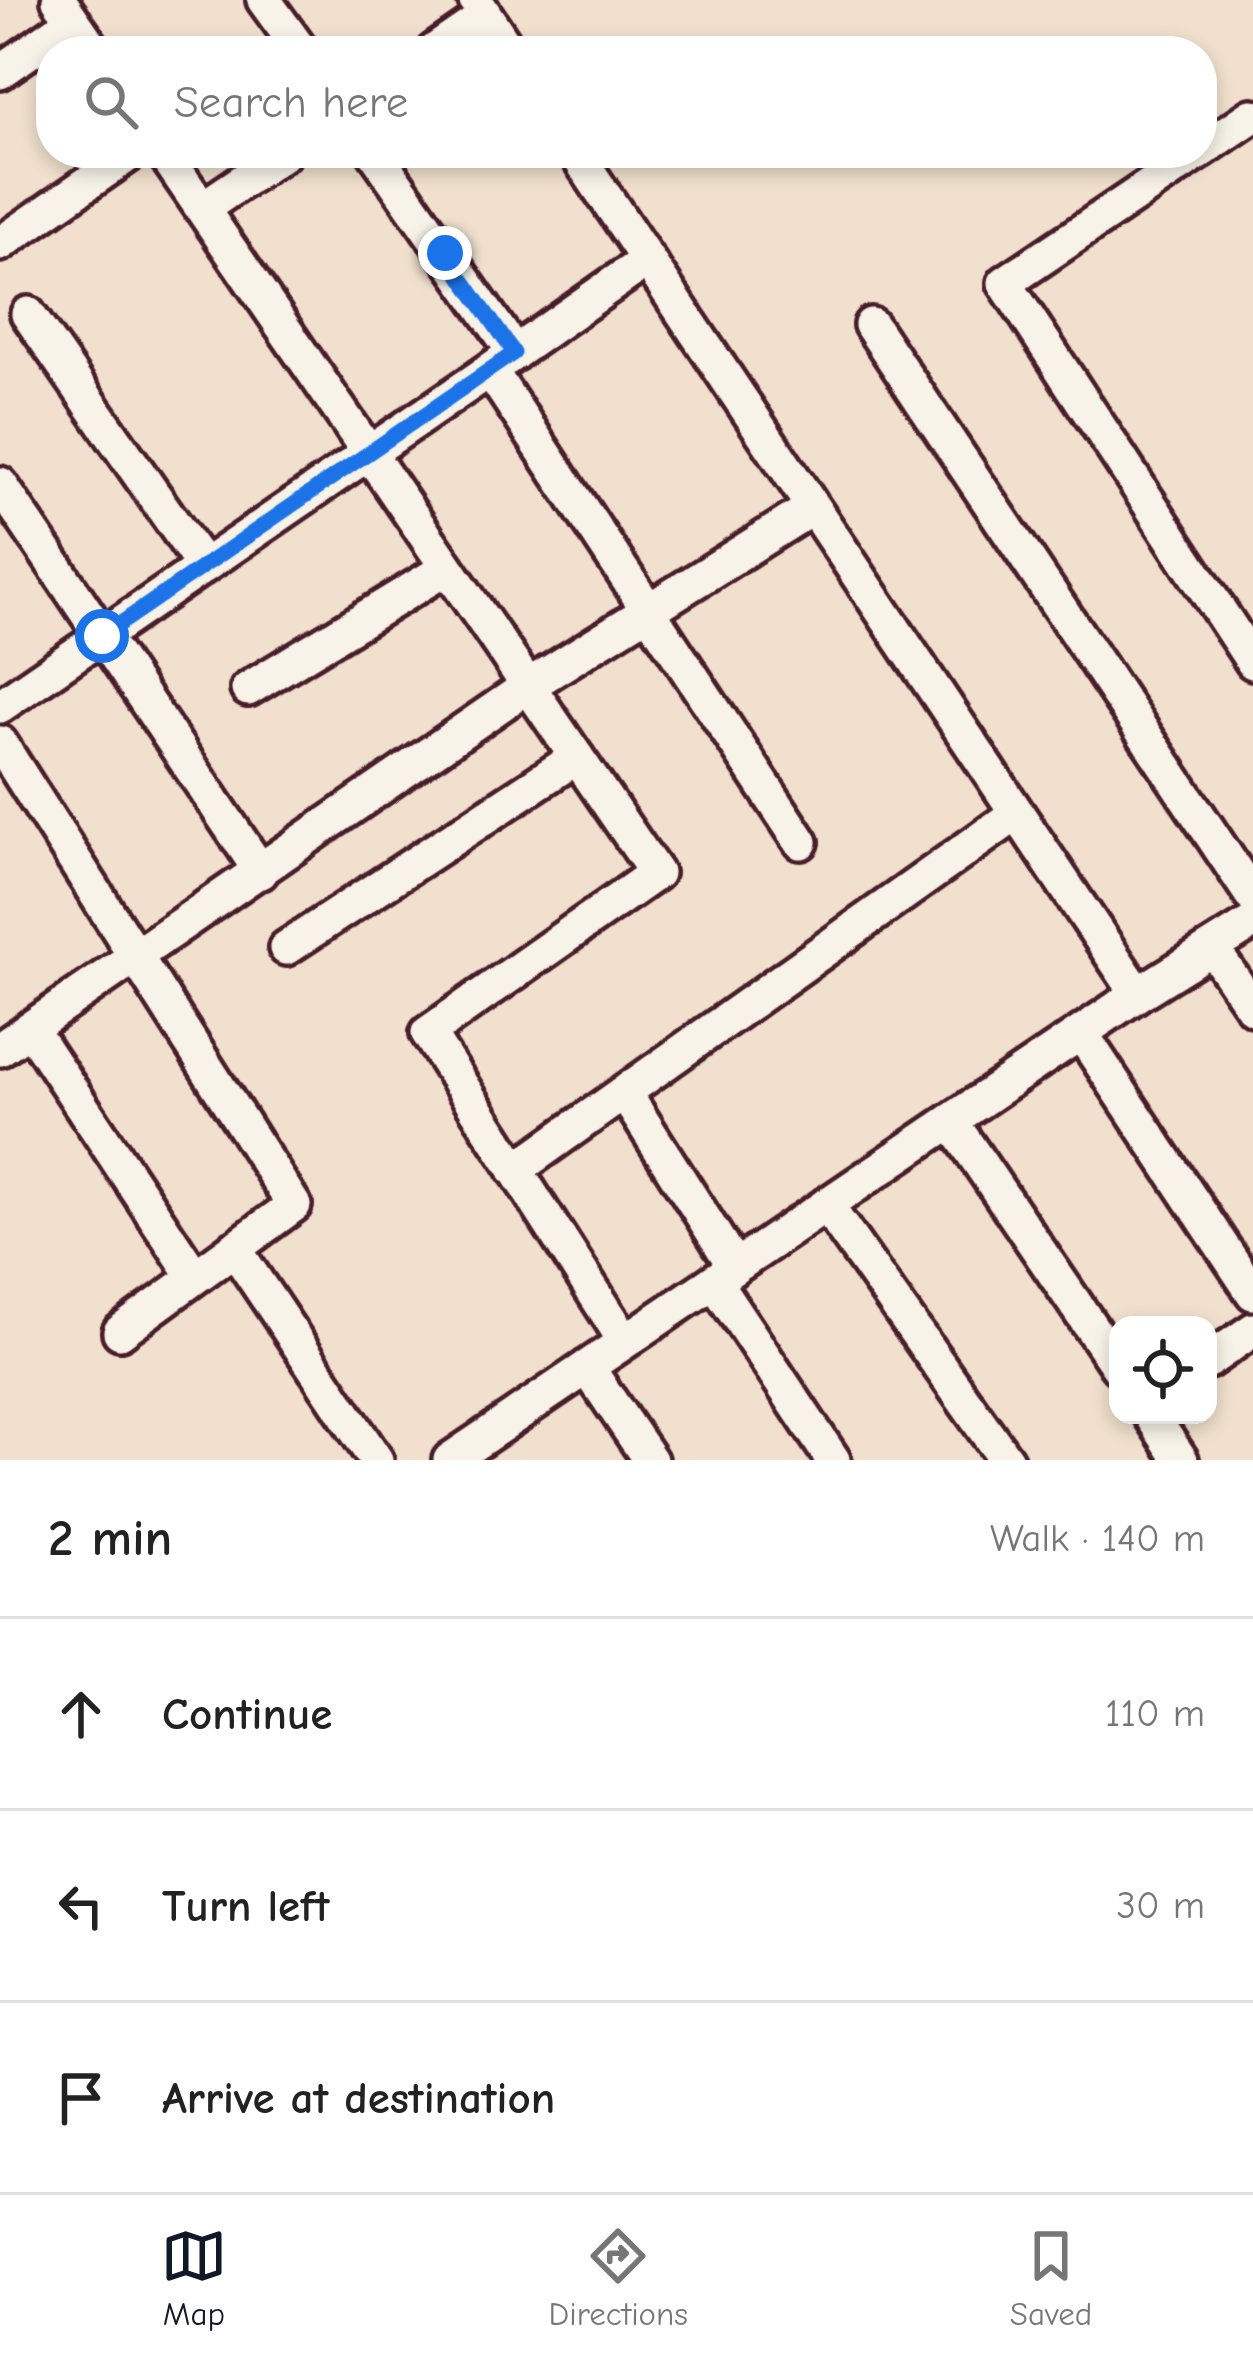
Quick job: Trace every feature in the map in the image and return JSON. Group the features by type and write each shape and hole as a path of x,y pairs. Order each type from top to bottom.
{"street":[{"path":"264,0 291,36"},
{"path":"450,36 480,8 499,36"},
{"path":"39,36 66,11 84,36"},
{"path":"0,72 36,39"},
{"path":"1217,140 1252,116"},
{"path":"0,244 109,168"},
{"path":"175,168 656,873 428,1033 626,1341"},
{"path":"203,208 262,168"},
{"path":"383,168 648,609 801,842"},
{"path":"586,168 1138,994"},
{"path":"1176,168 1005,283 1253,662"},
{"path":"0,706 647,260"},
{"path":"28,314 203,566"},
{"path":"871,325 1253,897"},
{"path":"0,484 261,872"},
{"path":"0,1049 528,686 812,508"},
{"path":"248,689 447,568"},
{"path":"0,743 294,1205 120,1332"},
{"path":"286,948 577,758"},
{"path":"515,1170 1017,813"},
{"path":"450,1460 1138,994 1253,922"},
{"path":"1212,948 1253,1008"},
{"path":"30,1028 196,1277"},
{"path":"1081,1033 1253,1293"},
{"path":"626,1094 833,1460"},
{"path":"951,1121 1109,1354"},
{"path":"826,1205 1006,1460"},
{"path":"234,1248 376,1460"},
{"path":"1217,1355 1253,1330"},
{"path":"587,1367 650,1460"},
{"path":"1156,1424 1181,1460"}],"route":[{"path":"102,636 514,353 445,253"}]}
